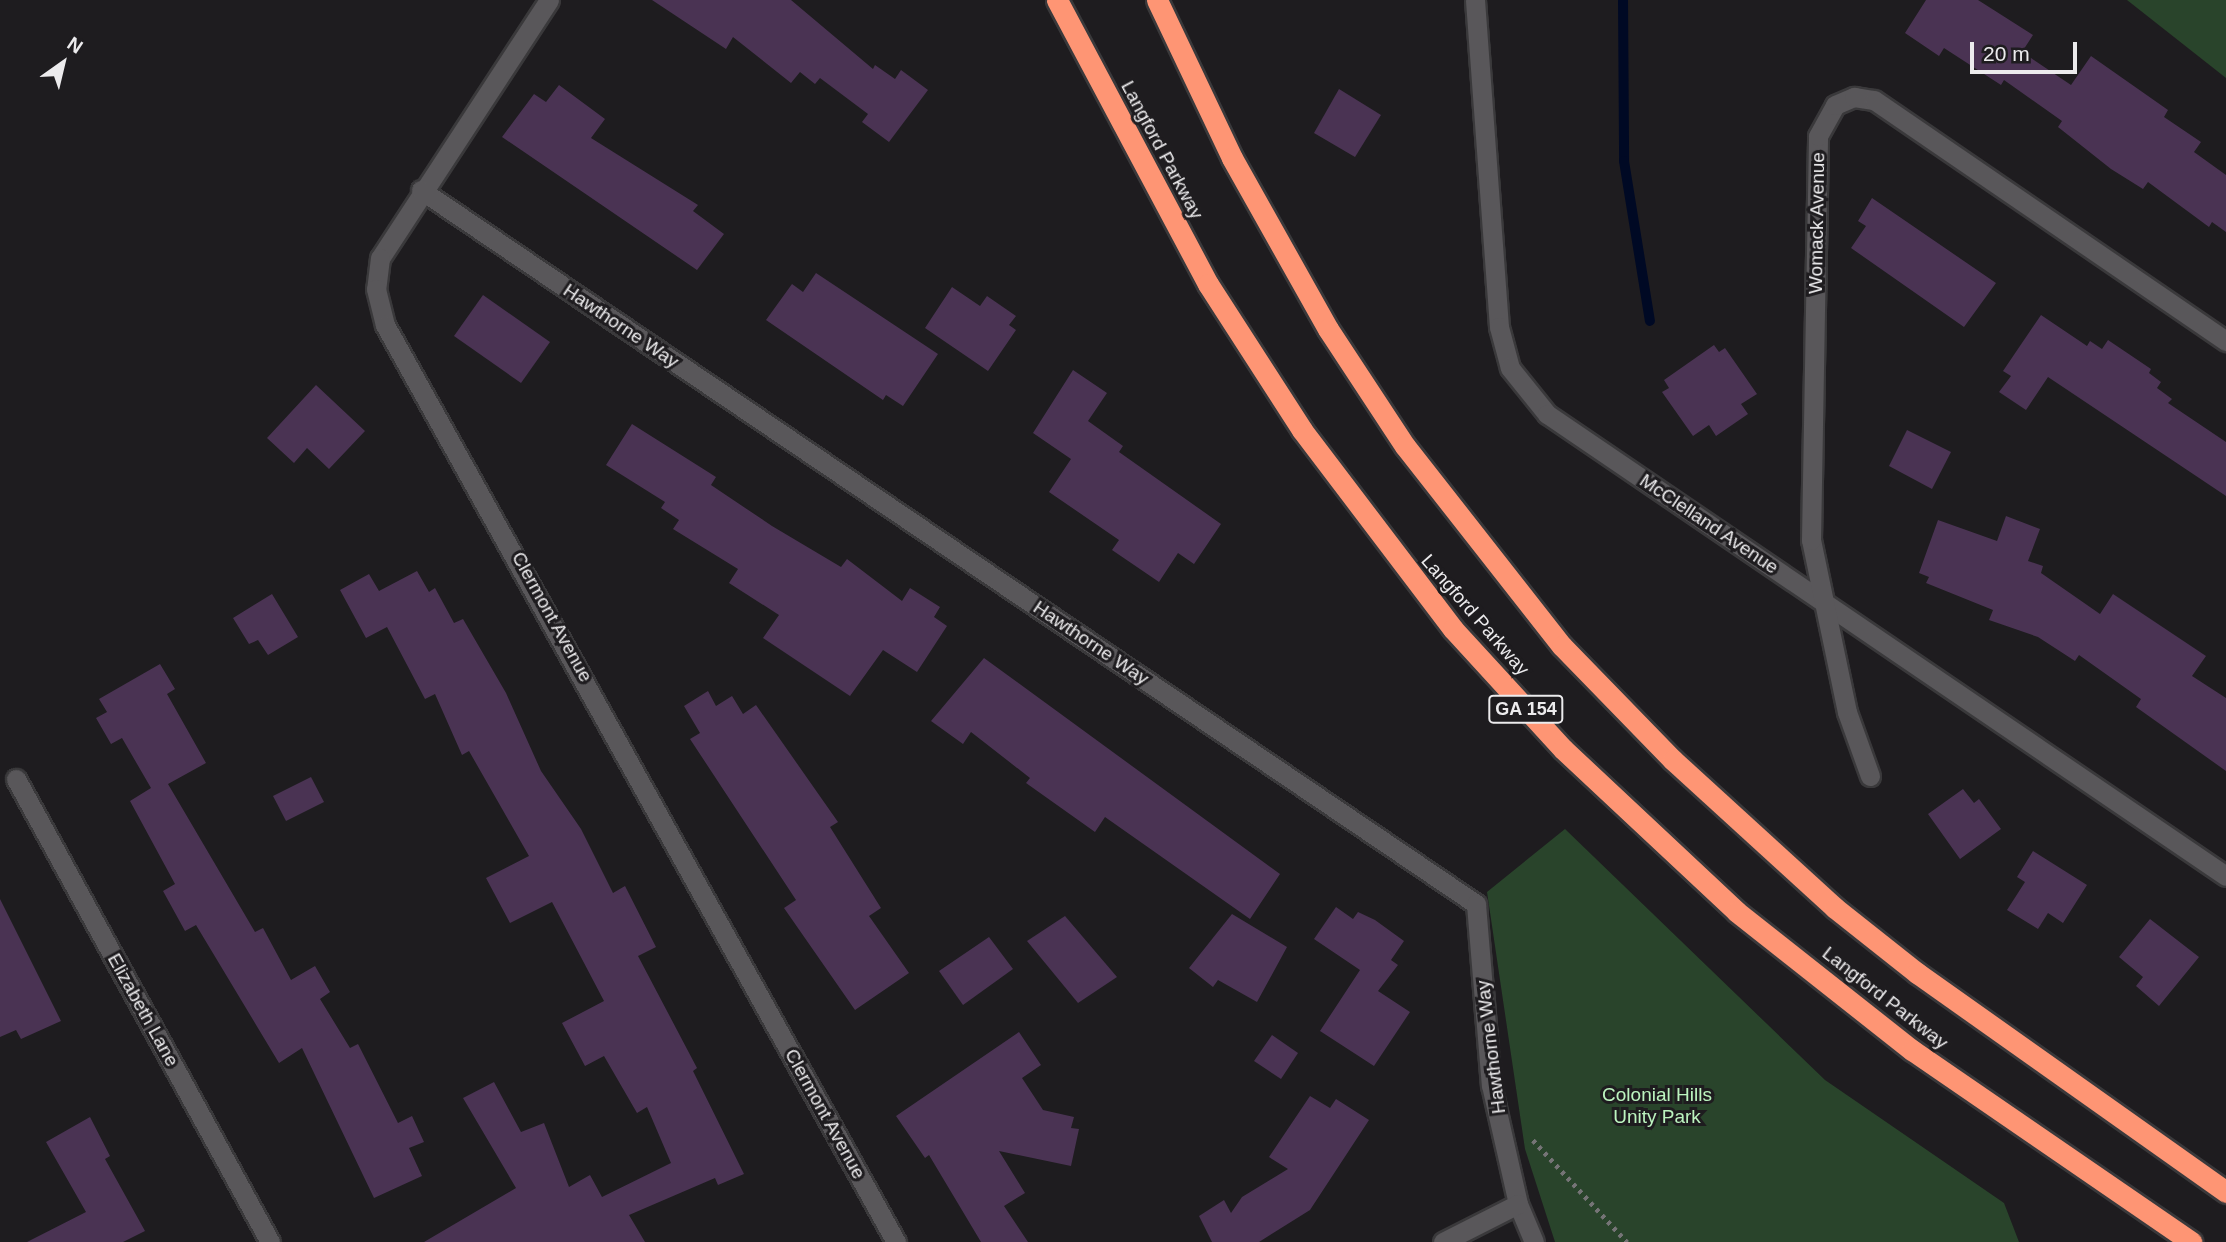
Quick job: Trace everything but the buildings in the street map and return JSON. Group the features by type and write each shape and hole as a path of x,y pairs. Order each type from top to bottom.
{"highway":[{"name":"Langford Parkway","path":"1057,0 1208,284 1310,442 1462,639 1563,749 1737,912 1912,1050 2191,1242"},
{"name":"Langford Parkway","path":"1157,0 1232,158 1328,329 1405,446 1562,646 1683,769 1835,908 1917,973 2226,1192"}],"street":[{"name":"Clermont Avenue","path":"549,0 421,190 380,258 376,289 385,325 896,1242"},
{"name":"McClelland Avenue","path":"1475,0 1499,327 1510,368 1547,414 2226,876"},
{"name":"Womack Avenue","path":"1870,776 1846,712 1811,540 1818,136 1835,105 1854,97 1874,100 2226,341"},
{"name":"Hawthorne Way","path":"421,190 1476,904 1491,1084 1518,1204 1534,1242"},
{"name":"Elizabeth Lane","path":"16,779 270,1242"},
{"path":"1443,1242 1518,1204"}],"path":[{"path":"1505,1147 1533,1140 1627,1242"}],"green space":[{"path":"2127,0 2226,0 2226,78"},
{"name":"Colonial Hills Unity Park","path":"1565,829 1825,1080 2004,1203 2019,1242 1555,1242 1525,1149 1487,892"}],"waterway":[{"path":"1623,0 1624,161 1650,321"}]}
